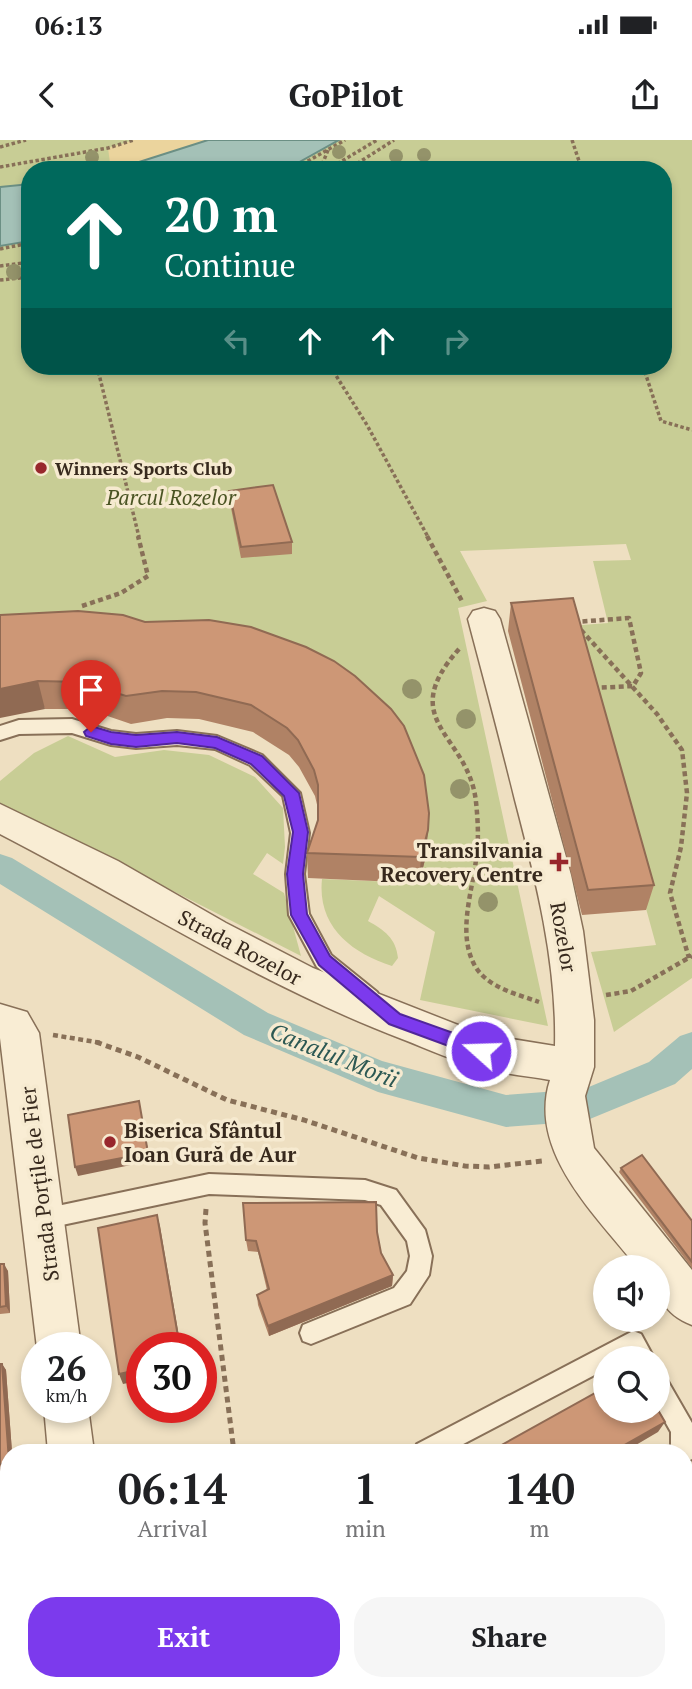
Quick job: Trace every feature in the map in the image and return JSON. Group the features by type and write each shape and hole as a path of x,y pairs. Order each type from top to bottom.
{"street":[{"name":"Rozelor","path":"484,619 553,875 574,1001 569,1081"},
{"name":"Strada Rozelor","path":"0,818 105,871 213,934 300,979 394,1019 569,1081"},
{"name":"Strada Porțile de Fier","path":"11,1026 43,1219 57,1332"},
{"path":"569,1081 574,1149 692,1304"},
{"path":"68,1423 70,1444"}],"lane":[{"path":"0,733 19,727 72,726 123,740 177,738 217,743 256,760 291,793 300,832 295,874 299,915 324,961 394,1019"},
{"path":"43,1219 209,1184 365,1190 388,1196 417,1237 421,1256 418,1275 402,1296 311,1333"},
{"path":"440,1444 593,1363"},
{"path":"670,1407 683,1430 683,1444"}],"path":[{"path":"0,147 26,140"},
{"path":"31,161 134,140"},
{"path":"307,161 345,140"},
{"path":"342,161 377,140"},
{"path":"361,161 394,140"},
{"path":"572,140 579,161"},
{"path":"323,161 328,149"},
{"path":"0,167 21,163"},
{"path":"0,250 21,245"},
{"path":"0,266 21,263"},
{"path":"0,281 21,280"},
{"path":"82,606 121,593 148,576 99,375"},
{"path":"336,375 367,425 464,606 484,619 439,673 432,692 433,717 472,776 478,814 476,861 466,911 471,957 485,979 543,1003 574,1001 631,991 691,957 670,892 681,847 687,793 682,750 633,685 572,622 629,618 641,673 633,685"},
{"path":"646,375 661,421 692,430"},
{"path":"586,689 633,685"},
{"path":"11,1026 81,1036 146,1059 218,1097 259,1111 300,1119 413,1158 489,1167 574,1149"},
{"path":"209,1184 205,1223 233,1444"}],"green space":[{"path":"0,140 208,140 142,161 21,161 21,185 0,187"},
{"name":"Parcul Rozelor","path":"339,140 692,140 692,978 614,1032 591,952 656,945 569,626 608,623 593,561 631,560 626,544 460,551 487,601 458,608 548,1026 420,1000 435,932 379,896 368,921 384,931 395,945 398,958 392,966 363,954 331,924 322,896 322,879 419,883 425,842 415,780 0,632 0,246 21,242 21,375 672,375 672,161 301,161"},
{"path":"68,736 115,757 164,750 209,755 255,777 283,808 285,847 283,864 267,853 253,874 284,893 301,956 0,803 0,781 34,753"}],"sand":[{"path":"134,140 208,140 145,161 110,161 108,148"}],"water":[{"path":"208,140 339,140 301,161 142,161"},
{"path":"21,185 21,242 0,246 0,187"}],"building":[{"path":"273,485 292,542 241,547 229,491"},
{"path":"573,598 654,885 588,890 511,603"},
{"path":"78,611 123,615 145,622 209,620 251,627 306,647 334,661 355,676 391,709 404,726 424,775 429,813 421,857 307,853 318,820 318,785 314,770 298,740 287,728 251,705 196,692 162,691 126,696 81,682 38,681 0,689 0,615"},
{"name":"Biserica Sfântul Ioan Gură de Aur","path":"139,1101 148,1153 75,1167 68,1115"},
{"path":"642,1155 692,1221 692,1262 621,1168"},
{"path":"376,1202 381,1253 393,1275 268,1326 257,1295 269,1289 256,1241 246,1240 243,1203"},
{"path":"157,1215 177,1332 126,1332 126,1372 119,1374 98,1228"},
{"path":"0,1264 4,1264 6,1306 0,1307"},
{"path":"0,1364 2,1364 8,1444 0,1444"},
{"path":"593,1394 593,1423 663,1423 626,1444 503,1444"}],"waterway":[{"name":"Canalul Morii","path":"0,867 256,1024 378,1076 506,1111 585,1105 662,1073 692,1047"}],"place":[{"name":"Winners Sports Club","path":"41,468"},
{"name":"Transilvania Recovery Centre","path":"559,862"},
{"name":"Biserica Sfântul Ioan Gură de Aur","path":"110,1142"}],"route":[{"path":"91,732 136,741 177,738 217,743 256,760 291,793 300,832 295,874 299,915 324,961 394,1019 481,1051"}]}
